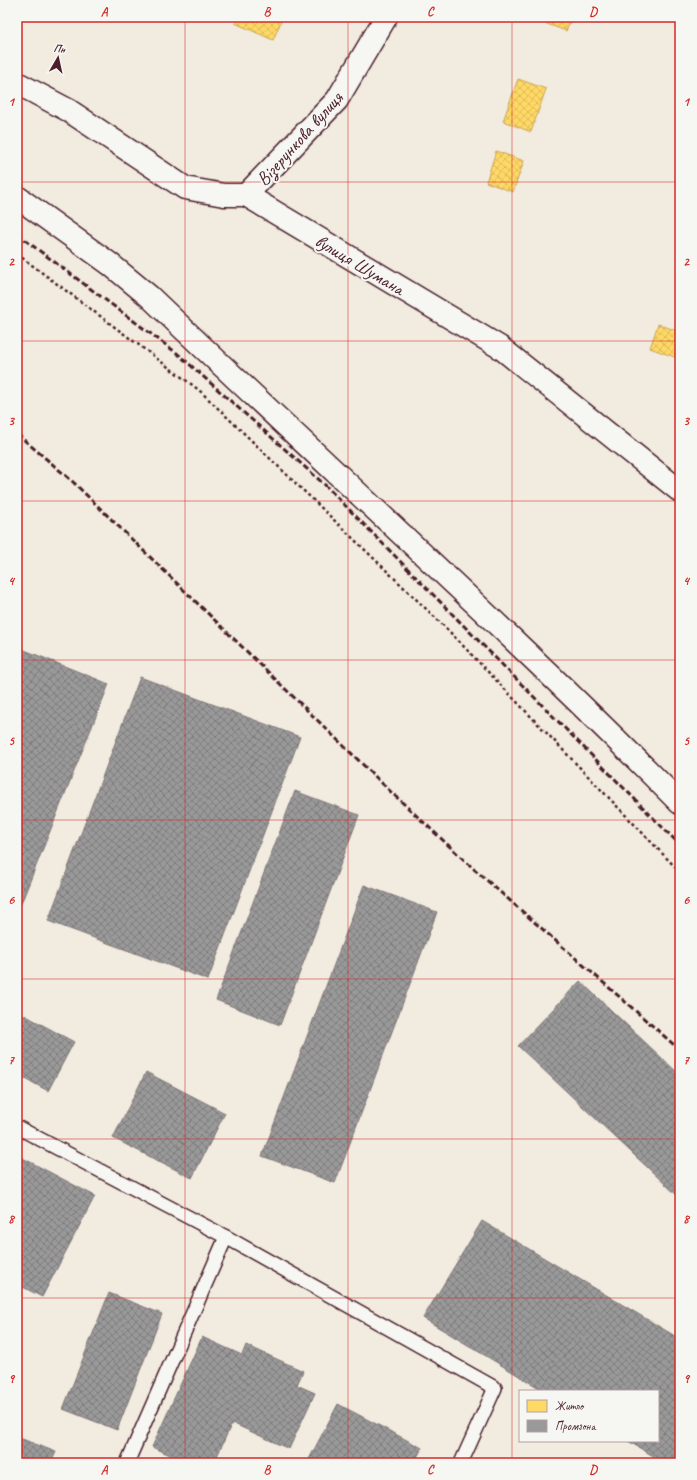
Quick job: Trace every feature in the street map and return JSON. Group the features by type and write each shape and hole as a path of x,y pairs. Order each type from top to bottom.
{"street":[{"name":"Візерункова вулиця","path":"246,195 337,100 386,17"},
{"path":"17,83 68,110 186,188 224,195 246,195"},
{"name":"вулиця Шумана","path":"246,195 501,348 680,491"},
{"path":"17,196 110,264 150,296 455,583 621,743 680,803"}],"lane":[{"path":"17,1127 226,1237 495,1388 461,1463"},
{"path":"127,1463 226,1237"}],"path":[{"path":"17,254 198,390 446,628 680,872"}],"building: Житло":[{"path":"238,17 283,17 273,40 235,23"},
{"path":"528,17 572,17 566,31"},
{"path":"518,79 546,89 531,132 503,121"},
{"path":"496,151 524,161 513,192 486,182"},
{"path":"658,324 680,332 680,359 650,348"}],"building: Промзона":[{"path":"17,647 109,684 20,906 17,904"},
{"path":"140,677 300,737 208,980 48,921"},
{"path":"295,791 359,815 280,1025 216,1000"},
{"path":"364,885 437,912 335,1183 262,1156"},
{"path":"580,981 680,1075 680,1198 518,1046"},
{"path":"17,1011 74,1042 48,1091 17,1074"},
{"path":"146,1072 225,1113 192,1178 113,1138"},
{"path":"17,1155 95,1196 42,1297 17,1284"},
{"path":"482,1221 680,1339 680,1463 665,1463 630,1442 659,1442 659,1390 542,1390 423,1318"},
{"path":"109,1293 162,1314 117,1430 63,1409"},
{"path":"202,1337 242,1355 246,1345 303,1371 297,1385 315,1393 289,1449 232,1423 214,1463 188,1463 152,1447"},
{"path":"338,1404 422,1448 414,1463 307,1463"},
{"path":"17,1437 56,1452 51,1463 17,1463"}],"railway":[{"path":"17,234 178,354 325,485 680,845"},
{"path":"17,434 71,480 391,792 474,869 680,1050"}]}
